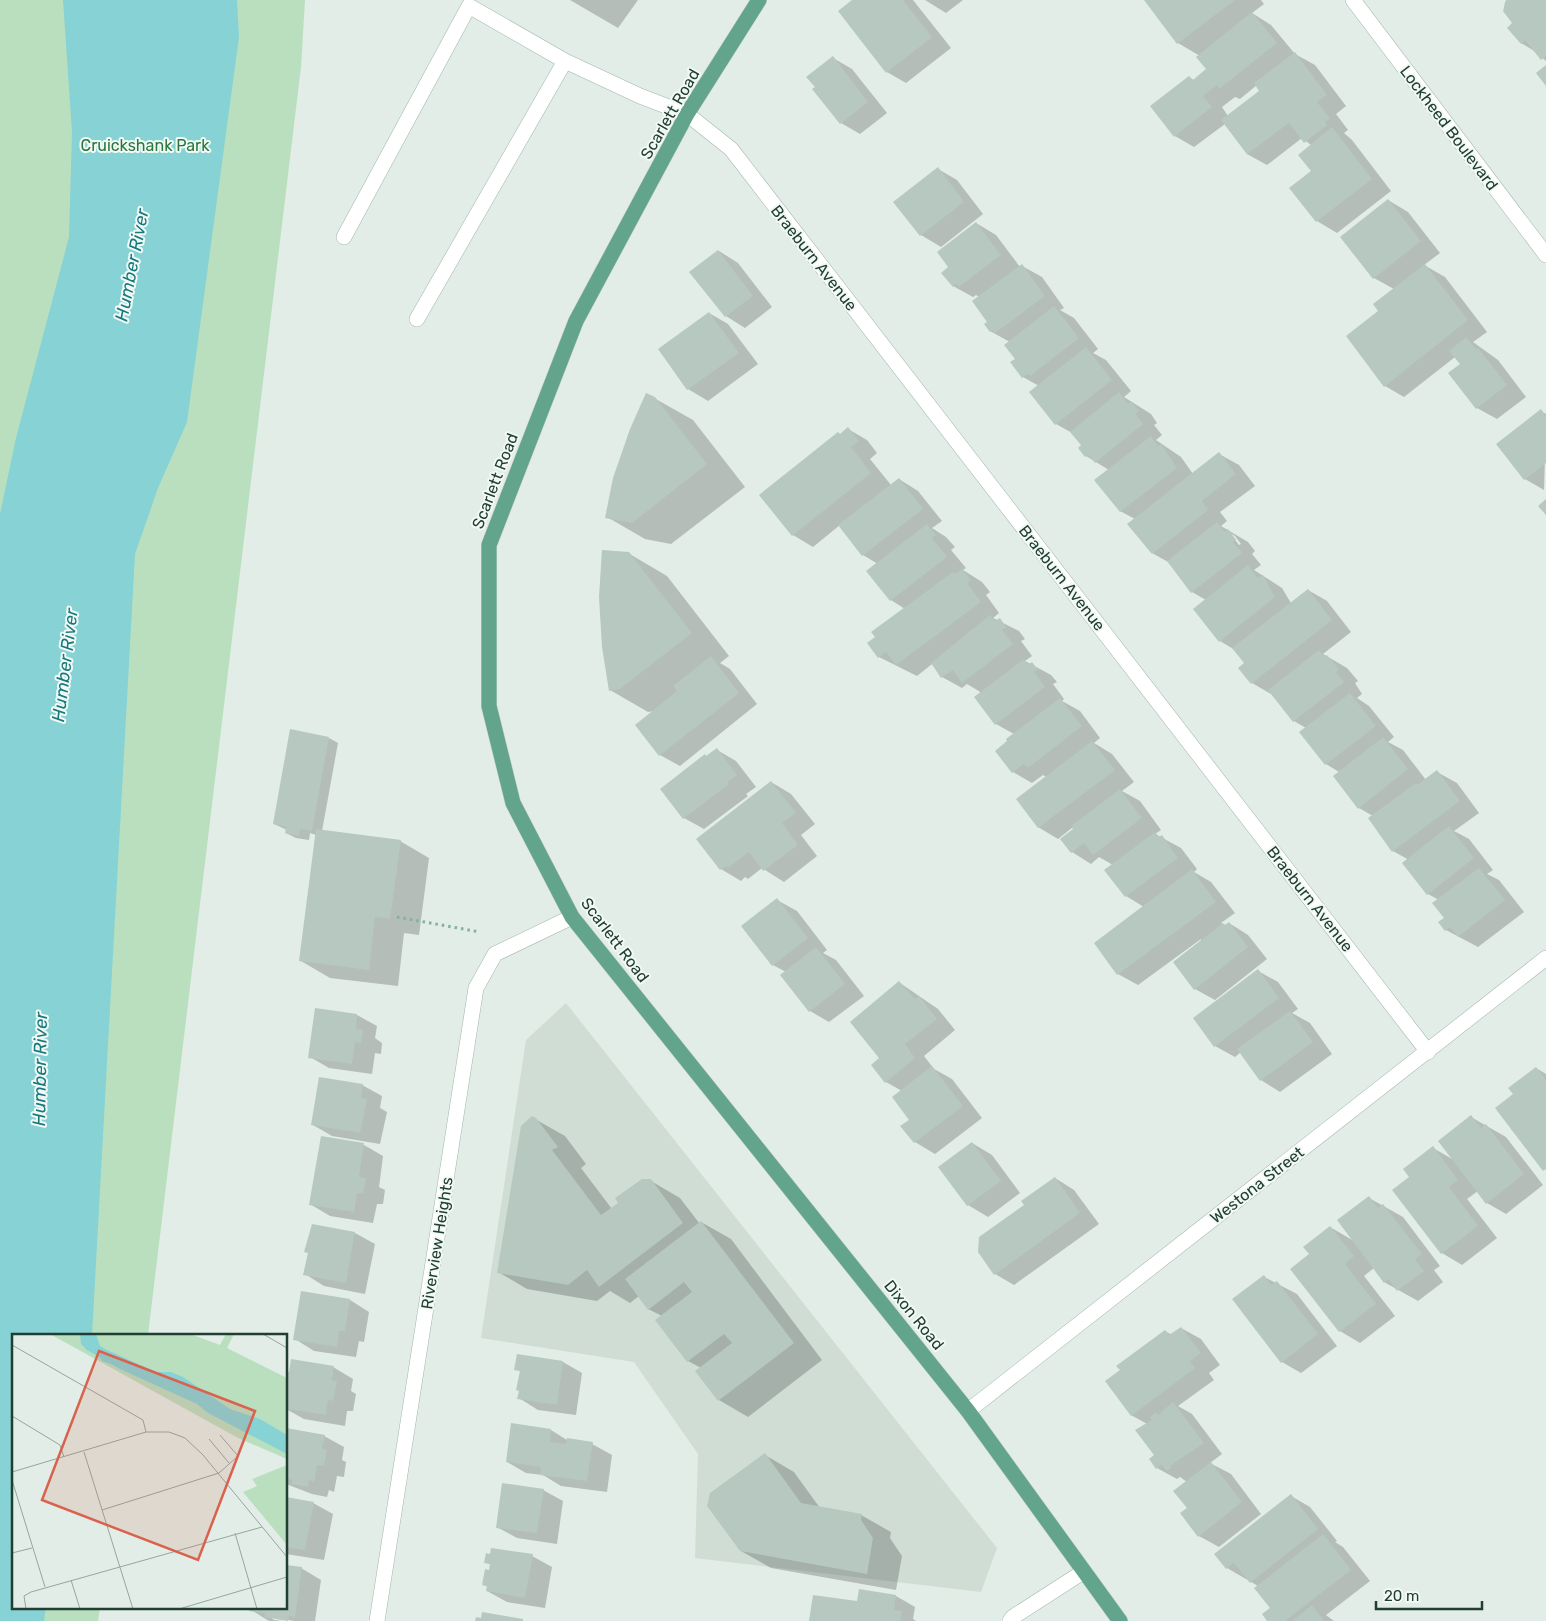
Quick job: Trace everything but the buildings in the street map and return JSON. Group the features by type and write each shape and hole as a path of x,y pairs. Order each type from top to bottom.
{"main road":[{"name":"Scarlett Road","path":"670,1040 572,916 513,802 489,706 489,544 576,321 687,114 759,0"},
{"name":"Dixon Road","path":"670,1040 968,1411 1120,1621"}],"street":[{"name":"Lockheed Boulevard","path":"1353,0 1546,255"},
{"name":"Braeburn Avenue","path":"344,237 469,6 565,61 640,96 687,114 731,149 1428,1052"},
{"path":"416,319 565,61"},
{"name":"Riverview Heights","path":"377,1621 476,988 495,954 572,916"},
{"name":"Westona Street","path":"968,1411 1546,958"},
{"path":"1010,1621 1012,1617 1083,1572"}],"path":[{"path":"397,917 484,932"}],"shaded area":[{"path":"566,1003 997,1548 981,1592 695,1558 698,1454 634,1362 481,1338 526,1040"}],"green space":[{"name":"Cruickshank Park","path":"0,0 305,0 301,67 148,1334 12,1334 12,1608 100,1608 98,1621 0,1621"}],"water":[{"name":"Humber River","path":"63,0 237,0 239,37 187,422 158,488 135,554 92,1334 12,1334 12,1608 46,1608 44,1621 0,1621 0,514 16,438 69,237 72,132"}]}
